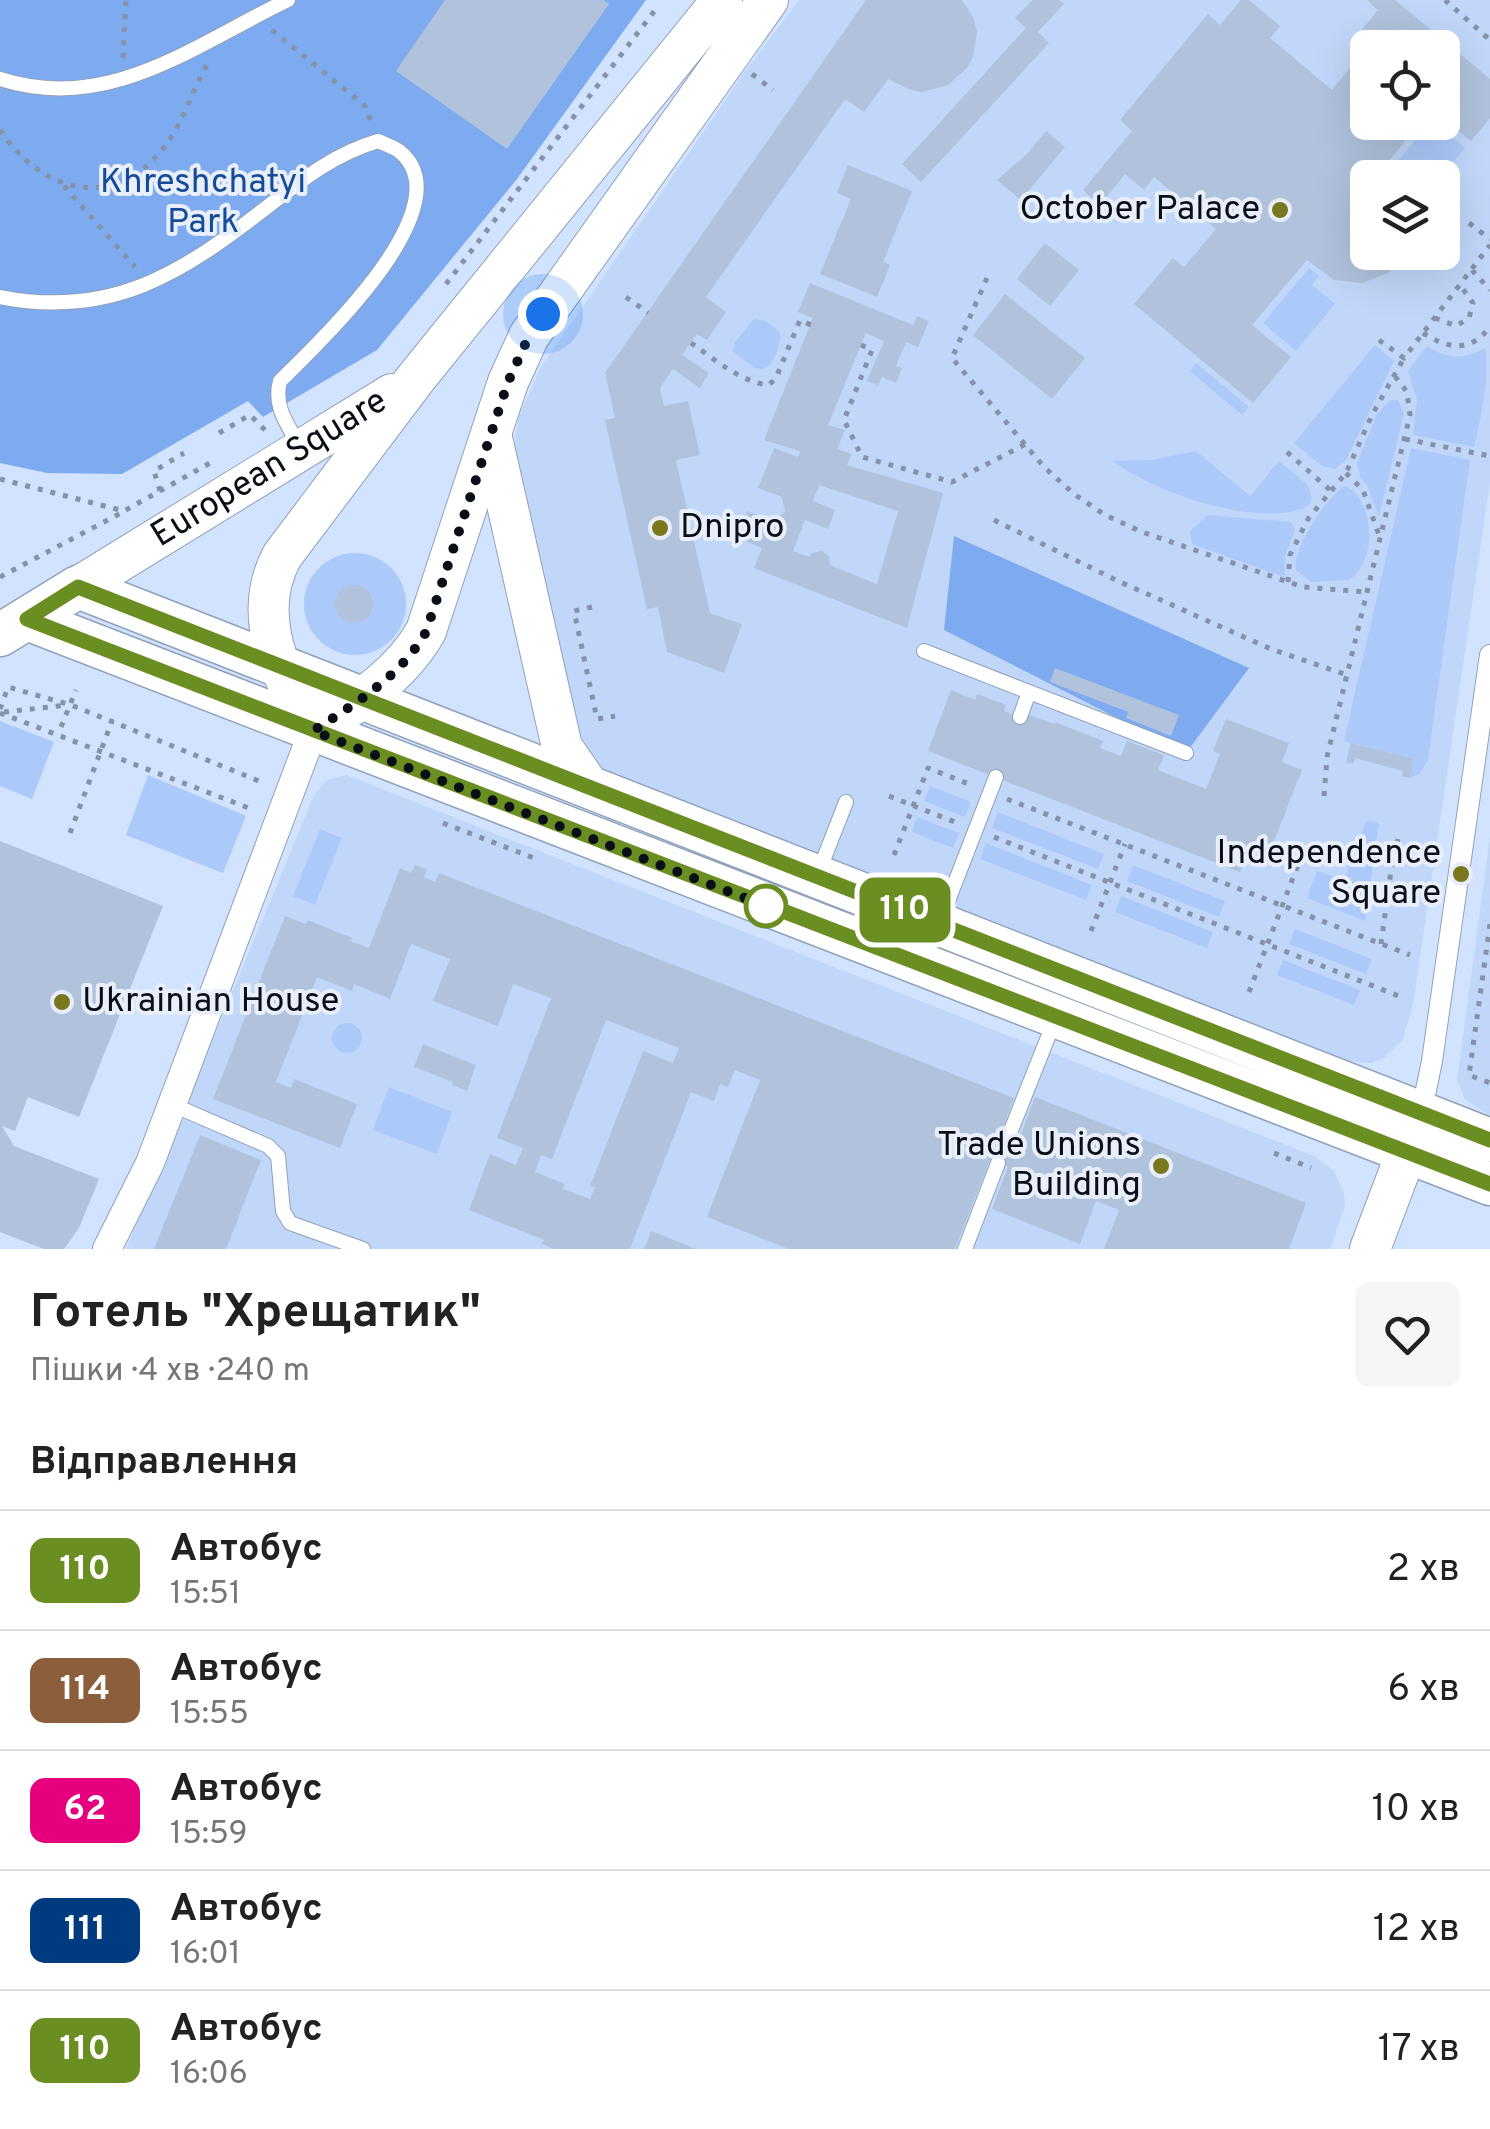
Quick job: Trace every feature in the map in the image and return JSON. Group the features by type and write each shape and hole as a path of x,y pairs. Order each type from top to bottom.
{"main road":[{"path":"416,378 722,0"},
{"path":"313,731 364,697 414,652 426,632 508,382 529,336 768,0"},
{"name":"European Square","path":"78,587 285,434 416,378"},
{"name":"European Square","path":"313,731 278,663 268,616 269,588 274,572 416,378"},
{"path":"492,438 562,748 589,786"},
{"path":"14,627 78,587 938,924 1414,1133 1490,1184"},
{"path":"14,627 313,731 1056,1017 1414,1133 1490,1140"},
{"path":"1370,1249 1414,1133"}],"street":[{"path":"1414,1133 1432,1062 1490,655"},
{"path":"107,1249 150,1163 313,731"}],"lane":[{"path":"0,79 51,90 88,89 122,82 288,0"},
{"path":"0,297 34,304 78,303 149,285 211,250 316,168 348,150 378,140 401,152 414,172 416,204 406,231 384,266 341,322 280,381 276,394 285,434"},
{"path":"924,651 1186,753"},
{"path":"1020,717 1029,692"},
{"path":"938,924 993,785"},
{"path":"817,876 846,802"},
{"path":"1008,1138 1056,1017"},
{"path":"172,1105 268,1146 278,1156 283,1211 290,1223 363,1249"},
{"path":"965,1249 998,1163"}],"path":[{"path":"122,82 126,0"},
{"path":"1445,0 1490,40"},
{"path":"440,291 659,5"},
{"path":"262,12 273,32 365,106 378,140"},
{"path":"64,186 98,188 124,181 164,148 229,28"},
{"path":"746,70 773,90"},
{"path":"0,130 14,151 64,186 125,253"},
{"path":"1288,582 1290,555 1308,519 1346,472 1404,358 1490,242 1469,223"},
{"path":"1472,270 1490,290"},
{"path":"987,278 952,358 1044,467 1074,494 1105,515 1142,532 1288,582 1319,590 1366,592"},
{"path":"1435,318 1456,326 1469,318 1473,303 1460,285"},
{"path":"626,297 648,312"},
{"path":"691,343 734,371 759,384 769,384 776,378 800,320 810,325"},
{"path":"1423,333 1456,347 1467,345 1489,330"},
{"path":"1380,340 1404,358"},
{"path":"861,345 872,350 844,420 862,458 952,482 1026,444"},
{"path":"1324,796 1328,758 1347,674 1406,439 1410,404 1407,392 1394,375"},
{"path":"220,433 250,415 285,434"},
{"path":"252,440 285,434"},
{"path":"1406,439 1490,456"},
{"path":"1287,452 1330,490"},
{"path":"160,491 154,471 184,453"},
{"path":"0,576 221,458"},
{"path":"1346,472 1364,490 1380,538"},
{"path":"0,479 124,512"},
{"path":"994,520 1271,649 1347,674"},
{"path":"592,607 574,612 585,666 598,719 615,716"},
{"path":"0,711 8,686 71,704 267,784"},
{"path":"61,727 76,690"},
{"path":"0,711 71,704"},
{"path":"0,711 257,811"},
{"path":"70,833 112,721"},
{"path":"894,855 928,768 993,785 1125,844 1410,955"},
{"path":"889,796 1404,998"},
{"path":"443,823 534,858"},
{"path":"1380,944 1396,841 1406,843"},
{"path":"1091,931 1125,844"},
{"path":"1249,992 1303,852"},
{"path":"1490,924 1468,1075 1490,1083"},
{"path":"1274,1153 1311,1168"}],"shaded area":[{"path":"799,0 1490,0 1490,482 1413,1005 1403,1039 1384,1058 1371,1063 1344,1061 597,768 583,753 514,450 519,416 541,367 746,70"},
{"path":"1415,140 1455,140 1465,148 1455,160 1399,160"},
{"path":"1309,268 1319,276 1312,285 1335,304 1296,351 1263,323"},
{"path":"754,319 766,321 780,332 776,353 764,369 754,368 733,351 735,342"},
{"path":"1375,345 1394,361 1346,460 1335,469 1322,466 1294,443"},
{"path":"1427,346 1456,356 1485,348 1486,384 1474,447 1413,435 1417,400 1408,371"},
{"path":"1196,363 1249,407 1242,415 1190,371"},
{"path":"1390,400 1398,400 1404,413 1379,517 1357,463 1377,414"},
{"path":"1411,448 1470,460 1428,760 1419,774 1410,778 1414,759 1344,741"},
{"path":"1196,451 1250,496 1279,461 1308,485 1312,500 1308,506 1287,512 1236,510 1180,495 1113,461 1152,460"},
{"path":"1345,486 1363,504 1367,517 1365,560 1349,580 1311,582 1296,570 1296,560 1320,512"},
{"path":"1208,515 1291,522 1295,530 1285,556 1284,577 1192,544 1190,531"},
{"path":"355,553 374,557 391,568 402,585 406,604 402,623 391,640 374,651 355,655 336,651 319,640 308,623 304,604 308,585 319,568 336,557"},
{"path":"0,721 54,742 32,799 0,786"},
{"path":"148,775 246,816 223,873 126,835"},
{"path":"346,775 1314,1156 1334,1171 1344,1193 1345,1206 1330,1249 126,1249 314,795 327,780"},
{"path":"930,786 971,802 965,817 924,801"},
{"path":"998,812 1104,854 1098,869 992,828"},
{"path":"917,817 959,833 953,848 912,832"},
{"path":"1366,821 1379,823 1365,921 1307,898 1317,871 1344,880"},
{"path":"320,829 342,838 315,905 293,896"},
{"path":"1490,837 1490,1115 1465,1100 1457,1080"},
{"path":"986,843 1092,885 1086,900 980,859"},
{"path":"1133,865 1225,901 1219,917 1127,881"},
{"path":"1121,896 1213,932 1207,948 1115,912"},
{"path":"1295,929 1372,959 1366,974 1289,944"},
{"path":"1283,960 1360,990 1354,1005 1277,975"},
{"path":"347,1023 361,1032 362,1038 353,1052 347,1053 333,1044 332,1038 341,1024"},
{"path":"389,1087 452,1112 437,1154 373,1130"}],"green space":[{"name":"Khreshchatyi Park","path":"0,0 646,0 517,179 377,350 263,417 248,401 122,474 47,473 0,463"},
{"path":"954,536 1249,668 1186,753 944,630"}],"building":[{"path":"445,0 604,0 609,4 507,149 396,71"},
{"path":"866,0 962,0 977,32 973,57 948,85 923,92 888,79 864,112 845,99 706,297 726,312 707,340 697,334 682,355 709,373 700,388 673,369 660,388 664,406 688,401 700,455 676,460 710,613 742,624 724,673 667,652 658,607 647,609 605,420 615,418 605,373"},
{"path":"1032,0 1059,0 1064,4 1038,32 1049,43 921,182 902,164 1026,28 1015,18"},
{"name":"October Palace","path":"1241,0 1249,0 1280,26 1270,38 1332,90 1350,68 1350,140 1406,140 1390,160 1350,160 1350,270 1390,270 1362,283 1334,280 1307,260 1252,325 1291,357 1253,403 1134,304 1173,258 1184,267 1216,229 1154,177 1144,190 1125,174 1100,205 1083,190 1132,131 1120,120 1208,14 1220,25"},
{"name":"October Palace","path":"1367,0 1395,0 1431,30 1362,30 1378,10"},
{"name":"October Palace","path":"1460,54 1490,79 1490,118 1471,141 1460,132"},
{"path":"1046,131 1065,147 1021,200 997,180"},
{"path":"848,165 912,191 883,262 890,265 877,297 820,274 851,199 837,193"},
{"path":"1045,243 1079,270 1050,306 1017,279"},
{"path":"810,283 913,325 917,316 929,321 918,347 906,342 896,366 902,368 896,383 882,377 878,385 867,381 884,341 866,333 828,425 845,430 837,449 852,454 847,465 943,493 907,628 754,568 762,548 745,541 752,522 744,519 747,511 772,521 785,512 782,497 758,488 774,448 798,457 800,451 764,440 813,318 798,312","holes":["819,485 898,511 877,584 830,565 829,556 822,551 809,557 793,551 805,520 828,529 835,510 813,501"]},
{"path":"1005,294 1085,358 1052,399 973,335"},
{"path":"354,585 368,590 373,604 368,618 354,623 340,618 335,604 340,590"},
{"path":"1055,668 1179,715 1171,736 1126,718 1128,712 1050,682"},
{"path":"951,690 975,700 977,694 1006,705 1004,711 1027,720 1029,715 1055,722 1103,741 1100,748 1121,756 1127,741 1164,755 1158,770 1206,789 1220,754 1213,751 1226,719 1289,743 1282,762 1302,770 1266,861 1247,853 1240,872 928,751"},
{"path":"1351,743 1414,759 1410,778 1402,776 1403,771 1355,758 1353,764 1346,762"},
{"name":"Ukrainian House","path":"0,841 163,906 79,1117 28,1097 15,1131 2,1126 14,1146 99,1179 79,1228 64,1249 44,1249 0,1232"},
{"path":"415,865 427,869 424,877 435,882 439,873 1014,1098 1000,1135 1018,1142 1035,1097 1306,1203 1289,1249 1104,1249 1119,1210 1096,1201 1080,1244 992,1209 1008,1167 990,1160 955,1249 789,1249 707,1217 760,1080 735,1070 728,1087 720,1084 714,1101 691,1092 630,1249 554,1249 542,1244 544,1240 469,1210 490,1154 516,1165 523,1148 497,1138 551,998 513,984 498,1026 433,1001 450,959 411,944 390,999 354,984 352,991 317,977 276,1082 291,1088 294,1079 357,1104 340,1148 213,1099 285,916 306,924 308,920 369,948 400,868 411,873","holes":["606,1020 679,1048 673,1063 643,1051 590,1186 595,1187 590,1199 535,1172 541,1155 552,1159"]},
{"path":"423,1044 476,1065 467,1091 414,1067"},
{"path":"200,1135 261,1160 226,1249 154,1249"},
{"path":"651,1231 696,1249 644,1249"}],"bus line":[{"name":"110","path":"1490,1140 78,587 27,619 1490,1184"}],"place":[{"name":"October Palace","path":"1280,210"},
{"name":"Dnipro","path":"660,528"},
{"name":"Independence Square","path":"1461,874"},
{"name":"Ukrainian House","path":"62,1002"},
{"name":"Trade Unions Building","path":"1161,1166"}],"route":[{"path":"543,314 508,382 426,632 414,652 391,676 313,731 766,906"}]}
